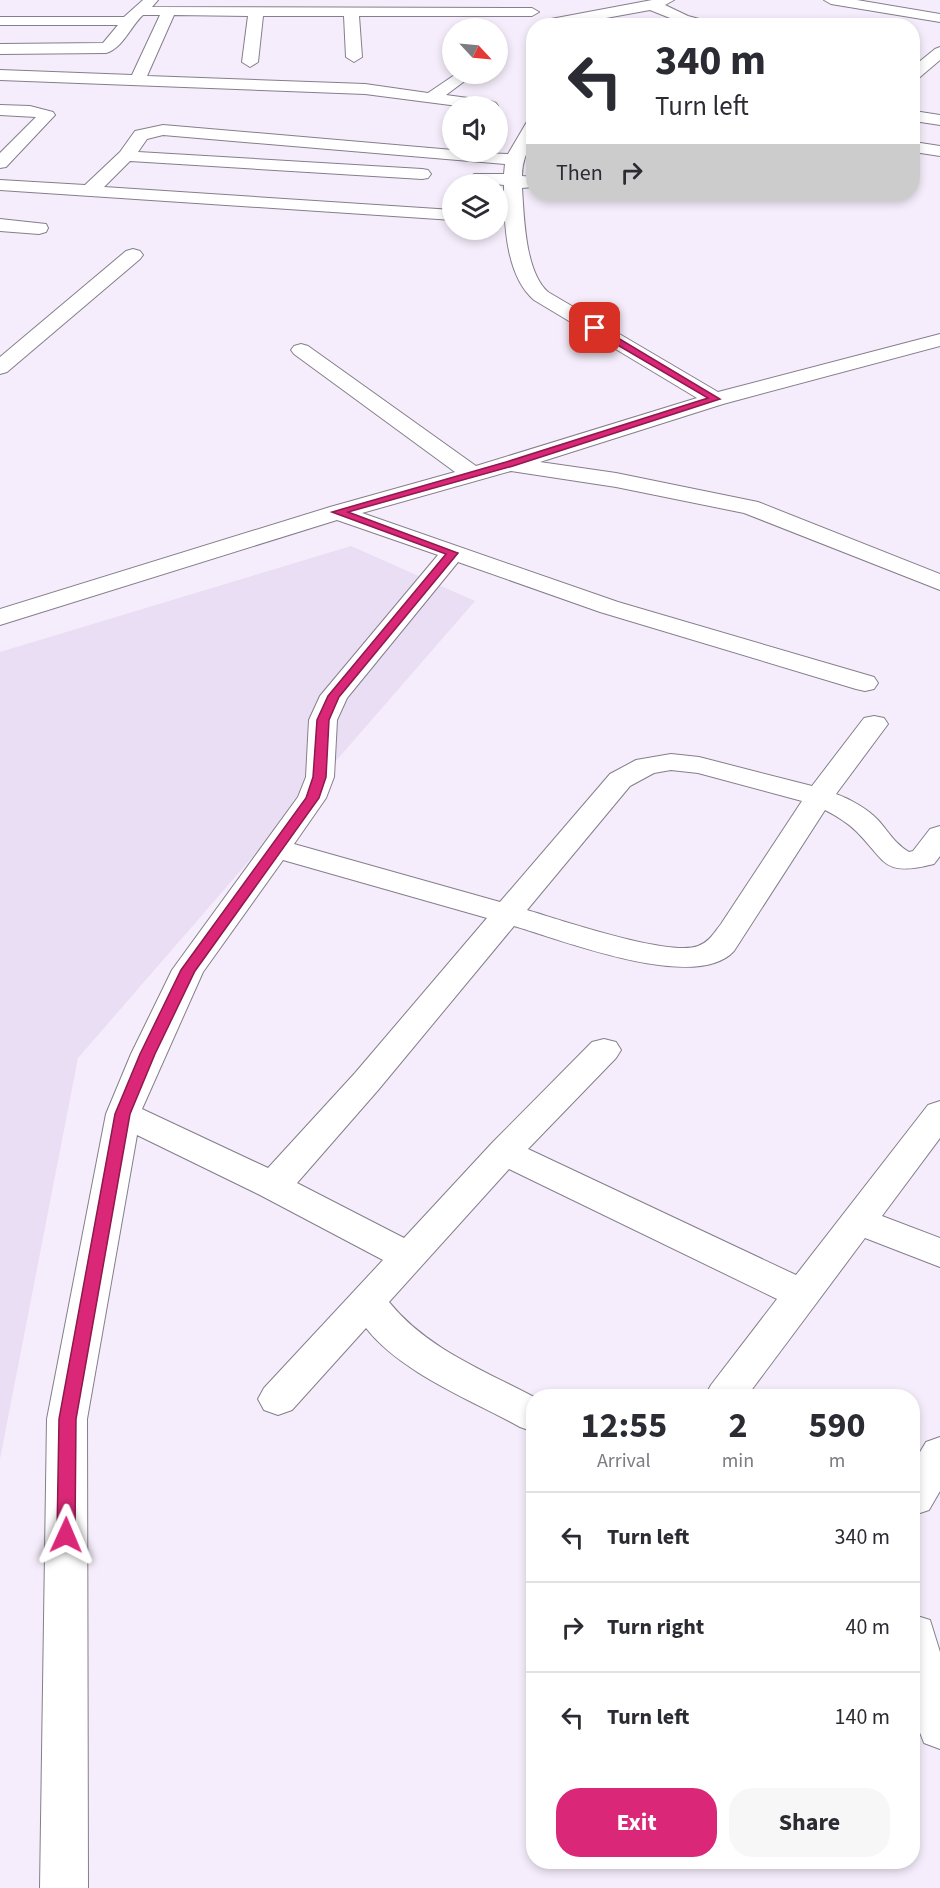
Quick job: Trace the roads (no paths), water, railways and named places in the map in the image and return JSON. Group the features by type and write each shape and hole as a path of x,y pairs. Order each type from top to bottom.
{"street":[{"path":"580,18 652,5 667,0"},
{"path":"831,0 940,18"},
{"path":"652,5 681,18"},
{"path":"6,49 106,48 112,45 128,21 146,6 169,11 256,12 351,12 528,6 545,18"},
{"path":"6,49 62,7"},
{"path":"851,18 871,7"},
{"path":"136,80 152,54 169,11"},
{"path":"250,62 256,12"},
{"path":"351,12 354,57"},
{"path":"602,13 613,18"},
{"path":"0,21 128,21"},
{"path":"920,57 935,56"},
{"path":"920,69 935,56"},
{"path":"0,75 365,89 442,98"},
{"path":"433,97 452,84"},
{"path":"0,110 30,111 47,115 7,146 0,163"},
{"path":"920,117 940,120"},
{"path":"89,191 126,156 141,135 163,130 514,160"},
{"path":"526,131 514,160 512,226 531,287 541,296 715,399"},
{"path":"920,148 940,151"},
{"path":"126,156 442,176"},
{"path":"508,180 526,181"},
{"path":"0,185 442,214"},
{"path":"0,225 39,228"},
{"path":"0,368 133,255"},
{"path":"0,617 338,512 509,464 715,399 940,339"},
{"path":"301,350 471,473"},
{"path":"509,464 616,480 750,507 940,583"},
{"path":"338,512 609,607 865,683"},
{"path":"64,1888 62,1860 67,1419 123,1114 148,1054 188,970 312,798 320,777 323,720 334,696 453,553"},
{"path":"277,849 644,953 669,958 696,958 717,949 732,931 819,797 874,724"},
{"path":"273,1186 367,1082 506,913 620,780 646,766 671,762 699,765 819,797 854,814 896,857 906,861 934,853"},
{"path":"278,1399 504,1152 604,1050"},
{"path":"730,1389 940,1113"},
{"path":"123,1114 273,1186 409,1257"},
{"path":"504,1152 802,1295"},
{"path":"858,1221 940,1253"},
{"path":"368,1302 389,1329 414,1351 526,1412"},
{"path":"920,1488 940,1454"},
{"path":"920,1662 940,1728"}]}
